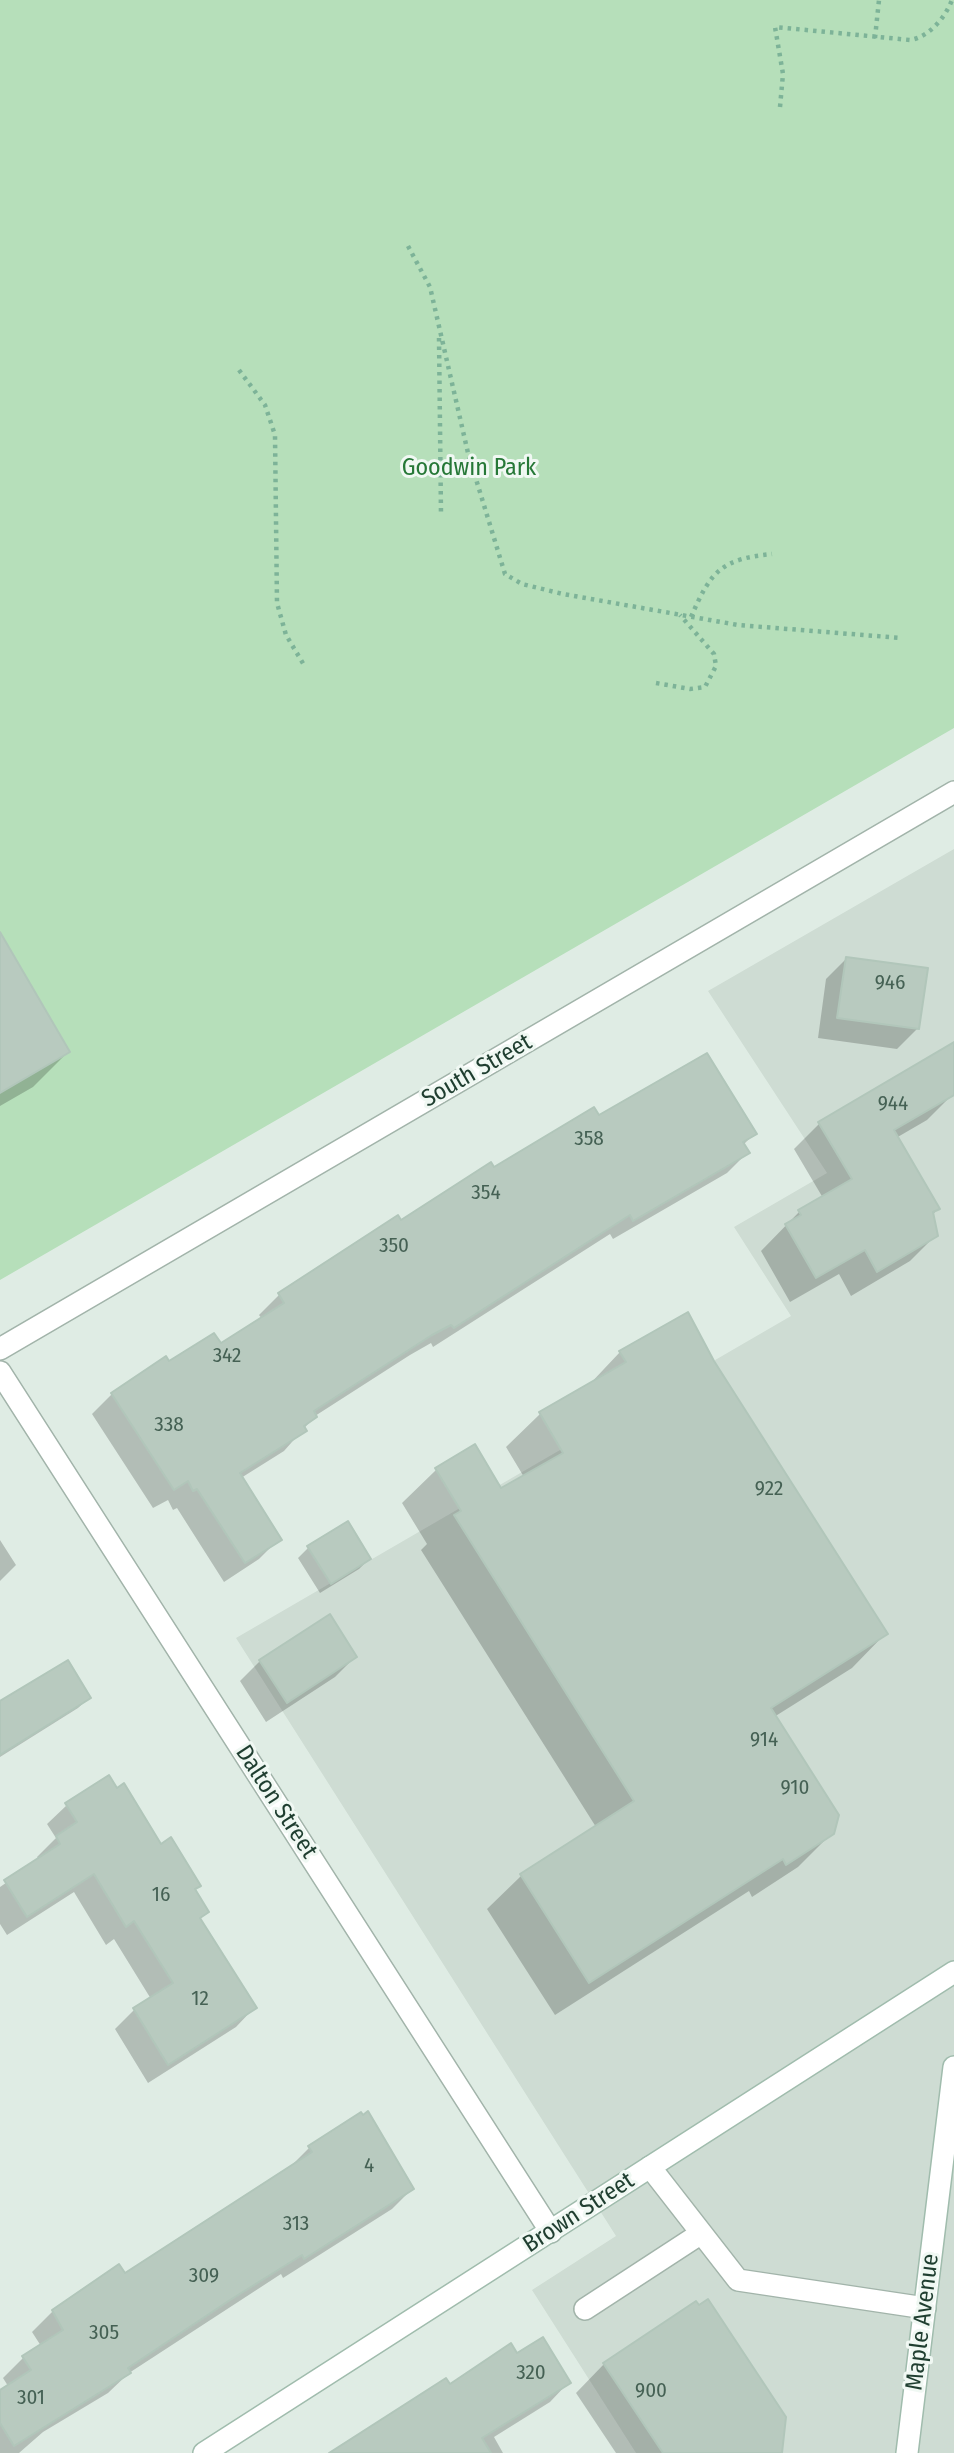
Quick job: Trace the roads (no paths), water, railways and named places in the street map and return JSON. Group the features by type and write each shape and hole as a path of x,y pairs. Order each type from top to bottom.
{"street":[{"name":"South Street","path":"0,1349 954,792"},
{"name":"Dalton Street","path":"0,1372 551,2232"},
{"name":"Brown Street","path":"204,2453 954,1972"},
{"name":"Maple Avenue","path":"907,2453 954,2067"},
{"path":"650,2167 738,2280 925,2308"},
{"path":"585,2309 701,2234"}],"park label":[{"name":"Goodwin Park","path":"469,468"}]}
